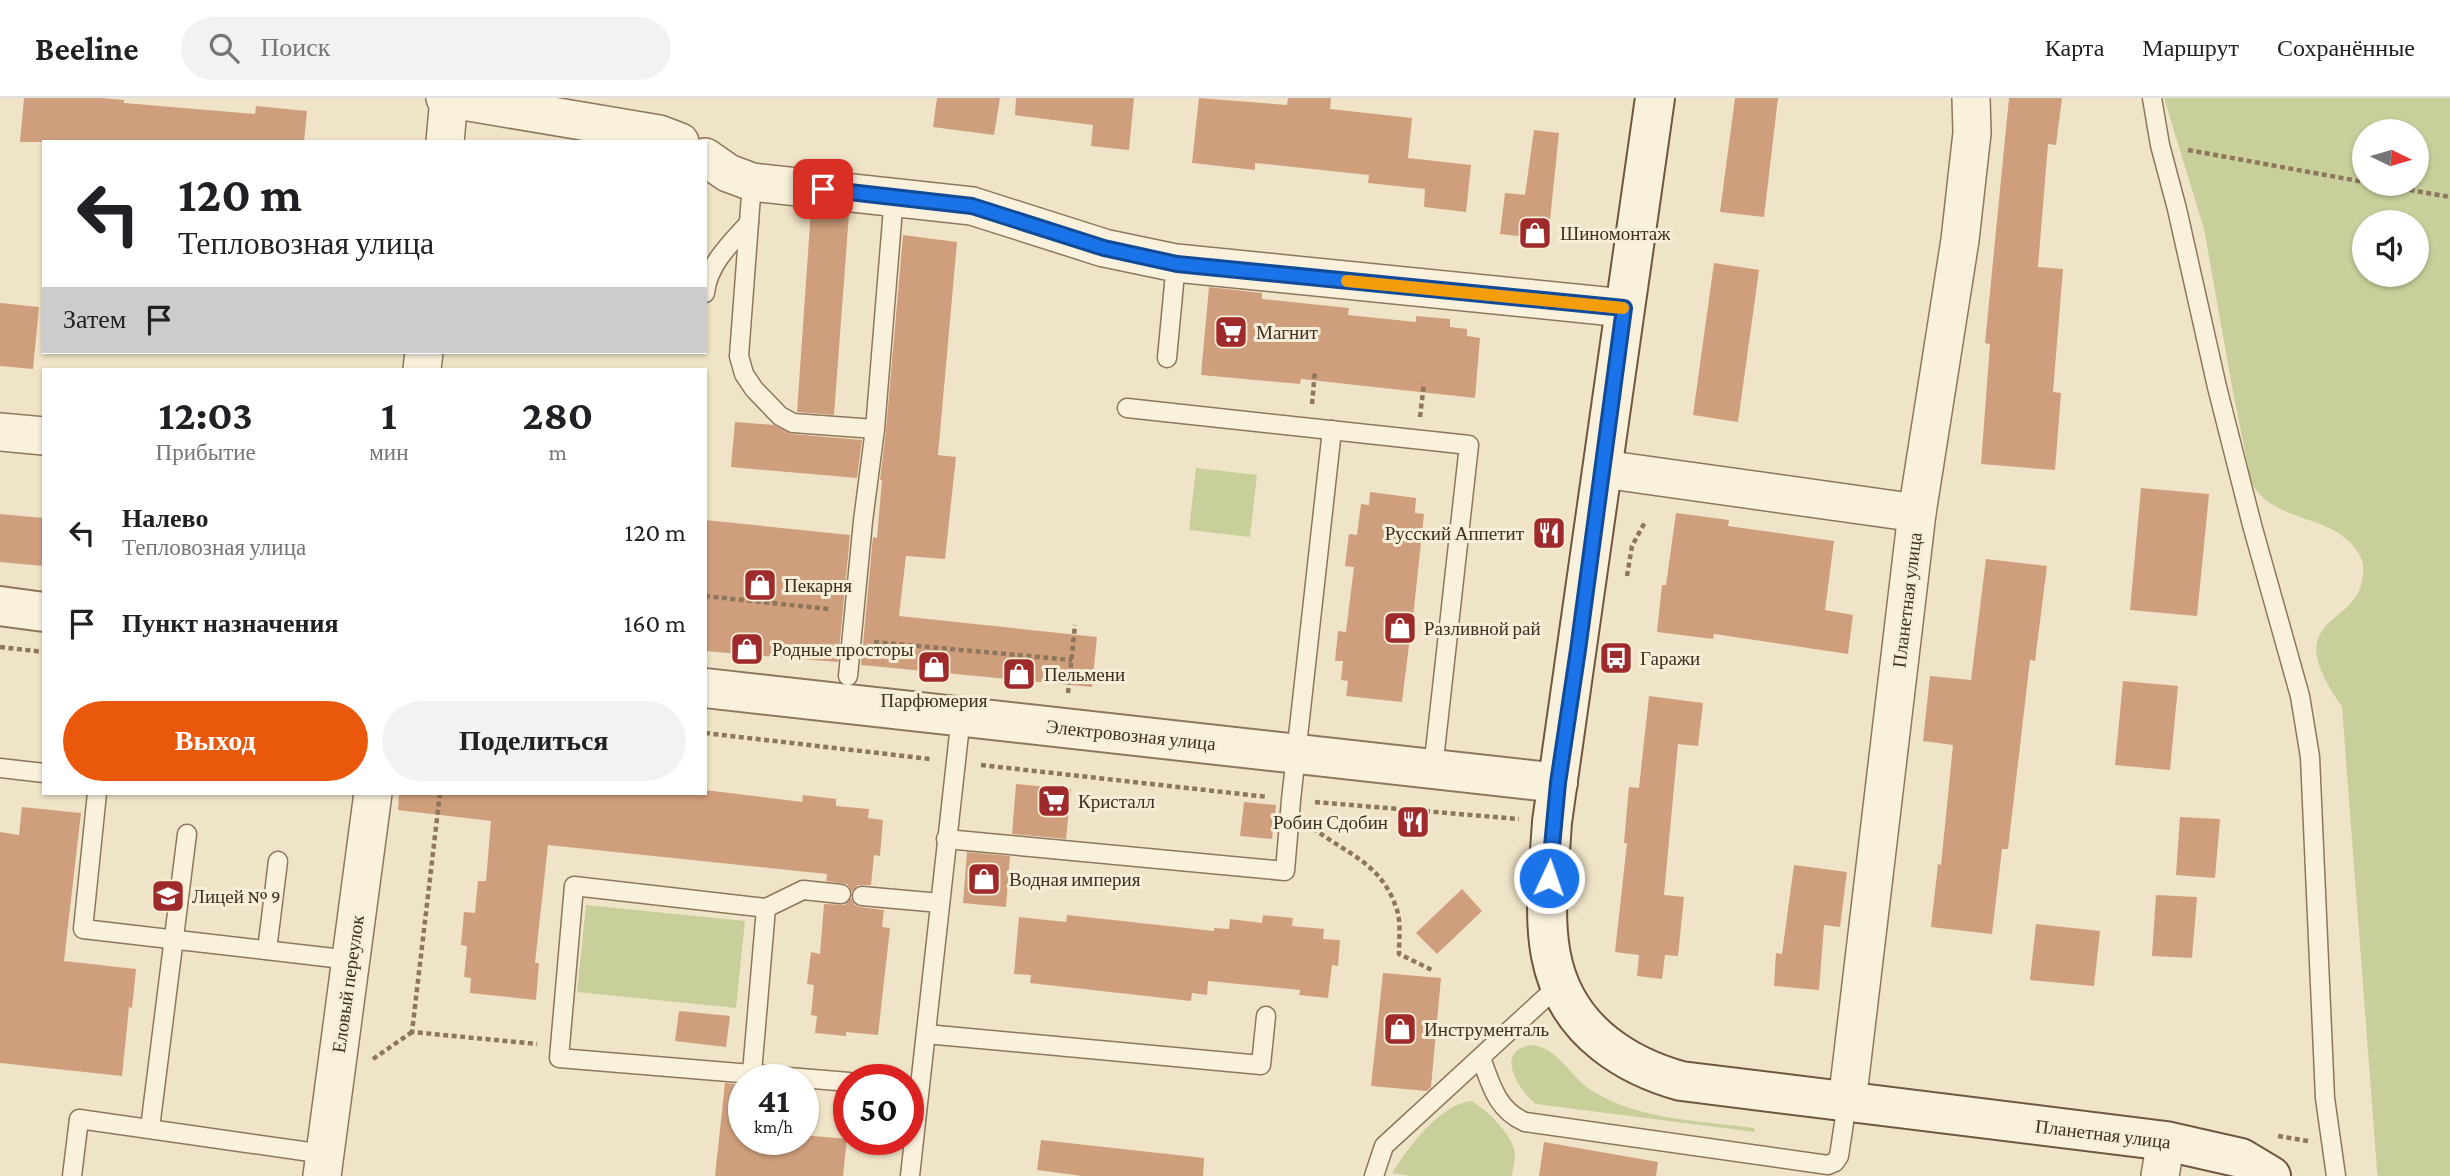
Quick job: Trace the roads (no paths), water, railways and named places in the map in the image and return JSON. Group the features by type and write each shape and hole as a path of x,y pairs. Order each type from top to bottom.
{"main road":[{"name":"Планетная улица","path":"1655,98 1552,822 1547,905 1549,952 1558,986 1580,1022 1615,1052 1659,1075 1712,1086 1847,1103 2163,1158 2241,1158 2271,1176"},
{"path":"0,606 42,612"},
{"name":"Электровозная улица","path":"707,688 1558,783"}],"street":[{"path":"445,140 448,98 659,134 675,140"},
{"name":"Планетная улица","path":"1847,1103 1917,513 1960,240 1972,133 1972,98"},
{"path":"707,158 728,173 752,182 972,206 1104,248 1177,264 1624,308"},
{"path":"0,432 42,436"},
{"path":"1603,469 1917,513"},
{"name":"Еловый переулок","path":"323,1165 373,795"}],"lane":[{"path":"2152,98 2160,145 2178,209 2217,387 2252,525 2300,695 2310,757 2325,1098 2329,1144 2336,1176"},
{"path":"752,182 738,356 744,374 774,410 793,423 875,429"},
{"path":"848,676 875,429 894,196"},
{"path":"707,285 718,260 749,223"},
{"path":"1167,358 1177,264"},
{"path":"1127,408 1469,445 1433,769"},
{"path":"946,839 1286,871 1291,800 1332,430"},
{"path":"920,1064 926,1034 961,716"},
{"path":"0,768 42,774"},
{"path":"97,795 83,929 351,960"},
{"path":"150,1128 187,834"},
{"path":"267,950 278,861"},
{"path":"728,1071 559,1058 574,886 766,908 803,890 841,894"},
{"path":"862,896 940,903"},
{"path":"753,1064 766,908"},
{"path":"1374,1176 1384,1146 1558,986"},
{"path":"926,1034 1261,1065 1266,1016"},
{"path":"1481,1058 1498,1101 1516,1118 1525,1122 1828,1165 1835,1162 1839,1156 1847,1103"},
{"path":"72,1176 79,1119 150,1128 323,1165"},
{"path":"910,1176 911,1155"}],"place":[{"name":"Шиномонтаж","path":"1535,233"},
{"name":"Магнит","path":"1231,332"},
{"name":"Русский Аппетит","path":"1549,533"},
{"name":"Пекарня","path":"760,585"},
{"name":"Разливной рай","path":"1400,628"},
{"name":"Родные просторы","path":"747,649"},
{"name":"Гаражи","path":"1616,658"},
{"name":"Парфюмерия","path":"934,667"},
{"name":"Пельмени","path":"1019,674"},
{"name":"Кристалл","path":"1054,801"},
{"name":"Робин Сдобин","path":"1413,822"},
{"name":"Водная империя","path":"984,879"},
{"name":"Лицей № 9","path":"168,896"},
{"name":"Инструменталь","path":"1400,1029"}]}
